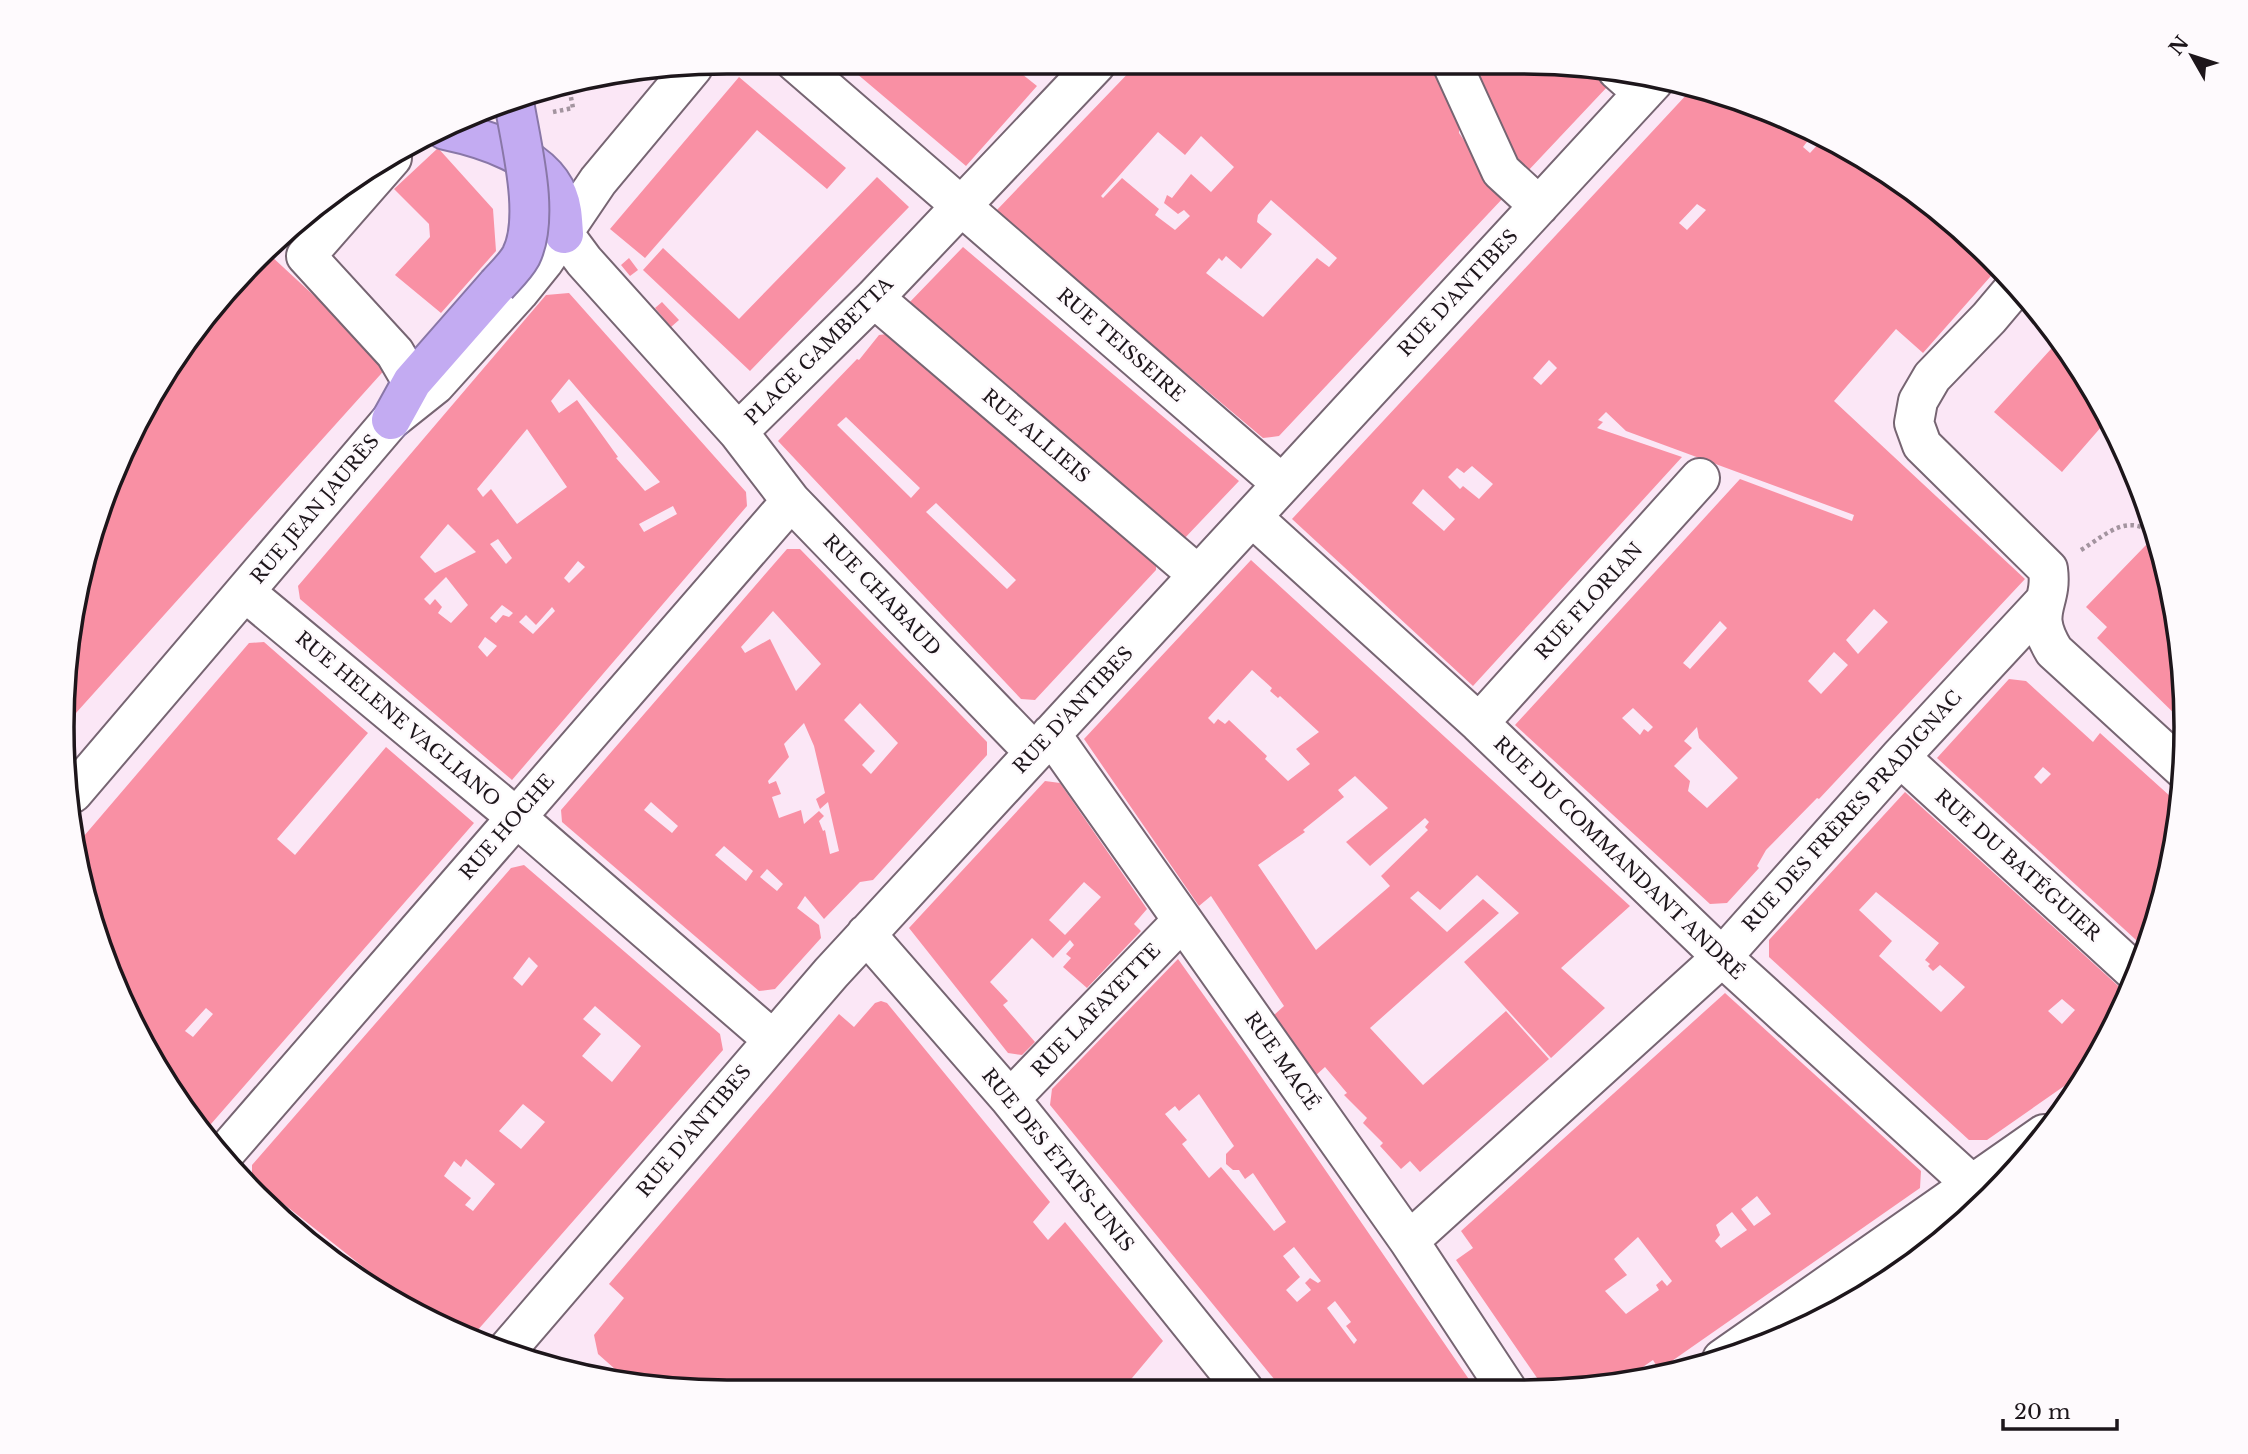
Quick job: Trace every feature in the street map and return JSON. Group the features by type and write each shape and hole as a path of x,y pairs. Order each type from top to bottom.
{"highway":[{"path":"391,420 412,382 520,257 529,230 527,184 515,109"},
{"path":"456,133 506,150 532,165 550,180 558,194 564,234"}],"street":[{"path":"809,74 960,205"},
{"name":"PLACE GAMBETTA","path":"564,234 584,261 738,432 874,298 1086,74"},
{"path":"1457,74 1501,171 1539,206"},
{"path":"564,234 597,181 686,75"},
{"name":"RUE D'ANTIBES","path":"512,1344 772,1039 866,934 1539,206 1636,84"},
{"path":"376,176 306,256 395,353 412,382"},
{"name":"RUE TEISSEIRE","path":"960,205 1282,484"},
{"name":"RUE JEAN JAURÈS","path":"77,790 391,420 423,397 456,364 519,292 564,234"},
{"path":"2010,294 1932,377 1918,401 1914,423 1922,444 2045,586 2041,626 2054,651 2173,760"},
{"name":"RUE ALLIEIS","path":"874,298 1198,575"},
{"name":"RUE CHABAUD","path":"738,432 791,501 1042,743"},
{"name":"RUE FLORIAN","path":"1479,723 1700,478"},
{"name":"RUE HOCHE","path":"228,1149 791,501"},
{"name":"RUE DU COMMANDANT ANDRÉ","path":"1252,517 1479,723 1722,957 1980,1191"},
{"name":"RUE DES FRÈRES PRADIGNAC","path":"1409,1241 1722,957 1900,757 2045,586"},
{"name":"RUE HELENE VAGLIANO","path":"245,592 516,817 772,1039"},
{"name":"RUE MACÉ","path":"1042,743 1182,921 1409,1241 1501,1380"},
{"name":"RUE DU BATÉGUIER","path":"1900,757 2129,967"},
{"name":"RUE LAFAYETTE","path":"1010,1099 1182,921"},
{"name":"RUE DES ÉTATS-UNIS","path":"866,934 1010,1099 1236,1380"},
{"path":"1758,1336 1977,1195"}],"path":[{"path":"570,93 573,108"},
{"path":"2045,586 2123,525 2143,526"}],"building":[{"path":"857,74 1022,74 1037,86 966,166"},
{"path":"1127,74 1445,74 1459,110 1459,133 1504,197 1279,436 1263,438 995,212","holes":["1158,132 1185,155 1201,136 1234,167 1211,192 1191,174 1172,198 1167,195 1164,203 1178,214 1184,210 1190,216 1175,230 1155,215 1159,209 1122,178 1103,198 1101,196","1271,200 1337,258 1329,267 1317,258 1263,317 1206,273 1219,258 1222,261 1226,256 1241,269 1272,234 1257,222 1258,215"]},
{"path":"1471,74 1564,75 1600,78 1608,86 1526,173 1512,167"},
{"path":"739,77 846,168 827,189 757,130 645,258 610,229"},
{"path":"1686,95 1731,108 1808,140 1803,147 1810,153 1817,145 1848,161 1919,209 1992,275 1923,353 1896,329 1834,401 2025,579 1819,799 1817,798 1766,850 1757,866 1759,868 1727,903 1710,904 1515,725 1740,479 1852,521 1854,515 1626,431 1606,412 1598,420 1603,422 1597,428 1682,457 1473,686 1292,519","holes":["1697,204 1706,210 1687,230 1679,223","1549,360 1557,368 1541,385 1533,378","1472,466 1493,484 1479,499 1463,486 1460,489 1448,477 1457,468 1464,473","1423,489 1455,519 1444,531 1412,503","1874,609 1888,622 1858,654 1846,640","1720,621 1727,628 1690,669 1683,663","1834,652 1848,665 1821,694 1808,681","1633,708 1653,727 1648,732 1644,729 1640,735 1622,718","1697,727 1699,738 1738,778 1707,808 1688,791 1690,781 1674,766 1692,748 1684,741"]},
{"path":"438,148 493,209 496,251 441,313 395,275 430,237 429,224 394,189"},
{"path":"877,177 909,207 750,371 643,270 663,248 739,319"},
{"path":"963,247 1239,481 1182,541 906,306"},
{"path":"273,258 389,365 74,715 79,642 86,600 108,517 123,477 161,400 209,329 236,296"},
{"path":"629,258 638,270 630,276 621,265"},
{"path":"569,293 746,492 747,506 512,780 300,599 298,586 546,295","holes":["569,379 660,482 645,491 616,458 618,457 577,400 559,413 551,401","527,429 567,487 517,524 491,489 483,497 477,489","673,506 677,514 644,532 639,524","448,524 476,552 435,573 420,557","498,539 512,558 506,564 490,544","578,561 585,567 569,583 564,578","446,577 468,605 451,623 438,613 442,607 435,599 430,605 424,599","502,605 513,613 509,617 503,615 496,623 490,618","552,607 555,611 533,634 519,622 526,615 536,625","485,637 497,646 487,657 478,647"]},
{"path":"662,302 679,320 671,327 655,308"},
{"path":"895,333 1156,555 1156,570 1035,700 1021,699 778,441 857,359 859,360 879,335","holes":["846,417 920,488 911,498 837,425","936,503 1016,580 1007,589 926,512"]},
{"path":"2052,348 2101,427 2062,472 1994,412"},
{"path":"2146,545 2149,548 2169,642 2174,713 2097,638 2107,627 2086,607"},
{"path":"787,549 800,549 987,742 987,755 873,880 860,882 824,919 805,896 797,908 819,925 821,938 775,989 759,991 562,822 561,810","holes":["773,611 821,664 796,691 770,639 745,653 741,647","860,703 898,743 871,774 862,765 875,751 844,720","804,723 814,746 825,793 816,799 820,809 828,802 839,851 830,854 825,830 823,831 819,821 824,816 819,811 804,824 801,810 779,818 772,797 781,794 776,781 769,784 768,781 789,757 784,744","651,802 678,826 672,833 644,810","724,846 753,871 746,881 715,855","767,869 783,884 777,891 760,877"]},
{"path":"1251,560 1630,906 1561,968 1605,1008 1551,1058 1464,962 1519,913 1477,875 1440,910 1418,891 1410,898 1447,932 1483,899 1499,913 1370,1028 1423,1085 1506,1011 1549,1059 1420,1172 1410,1161 1401,1169 1380,1146 1383,1143 1363,1123 1367,1118 1344,1095 1347,1093 1325,1067 1315,1076 1274,1015 1284,1006 1211,896 1199,906 1084,739","holes":["1252,670 1272,688 1270,691 1278,698 1280,696 1319,732 1296,749 1310,764 1288,781 1265,759 1267,756 1229,720 1225,724 1218,719 1214,724 1208,718","1355,776 1388,808 1346,842 1370,866 1425,818 1429,822 1425,827 1428,830 1381,876 1390,886 1316,950 1258,865 1305,832 1303,830 1344,797 1338,790"]},
{"path":"264,642 368,733 277,839 295,855 386,747 474,823 210,1126 161,1054 123,977 96,896 83,837 249,643","holes":["206,1008 213,1014 193,1037 185,1031"]},
{"path":"2009,679 2026,681 2093,742 2100,733 2170,797 2162,854 2138,942 1937,758","holes":["2043,767 2051,774 2041,784 2034,777"]},
{"path":"1045,781 1060,783 1147,909 1134,924 1141,931 1087,988 1063,967 1071,958 1066,954 1074,945 1070,940 1053,958 1032,938 990,982 1008,1001 1003,1005 1035,1042 1022,1055 1008,1053 909,928","holes":["1084,882 1101,897 1065,935 1049,920"]},
{"path":"1905,792 2120,988 2087,1054 2068,1083 1987,1140 1969,1140 1769,957 1769,940","holes":["1876,892 1939,943 1925,960 1930,964 1928,966 1933,971 1940,965 1965,987 1941,1012 1879,956 1892,941 1859,910","2062,999 2075,1010 2062,1024 2048,1011"]},
{"path":"524,865 720,1034 723,1050 477,1331 438,1313 380,1280 267,1191 252,1175 252,1165 511,868","holes":["529,957 538,966 522,986 513,978","595,1006 641,1046 612,1082 582,1056 601,1034 583,1019","523,1104 545,1122 521,1149 499,1131","466,1159 495,1184 473,1211 465,1205 471,1198 444,1176 454,1161 461,1167"]},
{"path":"1178,959 1469,1380 1275,1380 1050,1105 1052,1089","holes":["1199,1094 1234,1146 1226,1154 1226,1164 1233,1170 1239,1170 1245,1179 1253,1173 1286,1222 1274,1231 1221,1167 1209,1178 1182,1144 1187,1140 1165,1114 1175,1106 1179,1111","1294,1247 1321,1281 1318,1283 1310,1278 1305,1283 1311,1290 1297,1302 1286,1290 1300,1277 1283,1256","1335,1301 1351,1322 1346,1326 1357,1340 1354,1344 1327,1308"]},
{"path":"1725,993 1921,1171 1920,1188 1669,1363 1657,1366 1653,1360 1639,1369 1606,1375 1538,1380 1456,1260 1473,1248 1461,1231","holes":["1757,1196 1771,1214 1754,1226 1741,1209","1732,1212 1747,1230 1721,1248 1715,1241 1720,1235 1716,1225","1638,1237 1672,1281 1667,1286 1662,1280 1656,1285 1659,1290 1626,1314 1605,1291 1627,1275 1614,1259"]},
{"path":"875,1003 887,1003 1050,1202 1033,1222 1048,1240 1065,1222 1163,1341 1130,1380 684,1379 617,1371 598,1354 594,1335 624,1298 609,1284 839,1014 854,1027"},
{"path":"1942,1226 1919,1245 1853,1290"}]}
